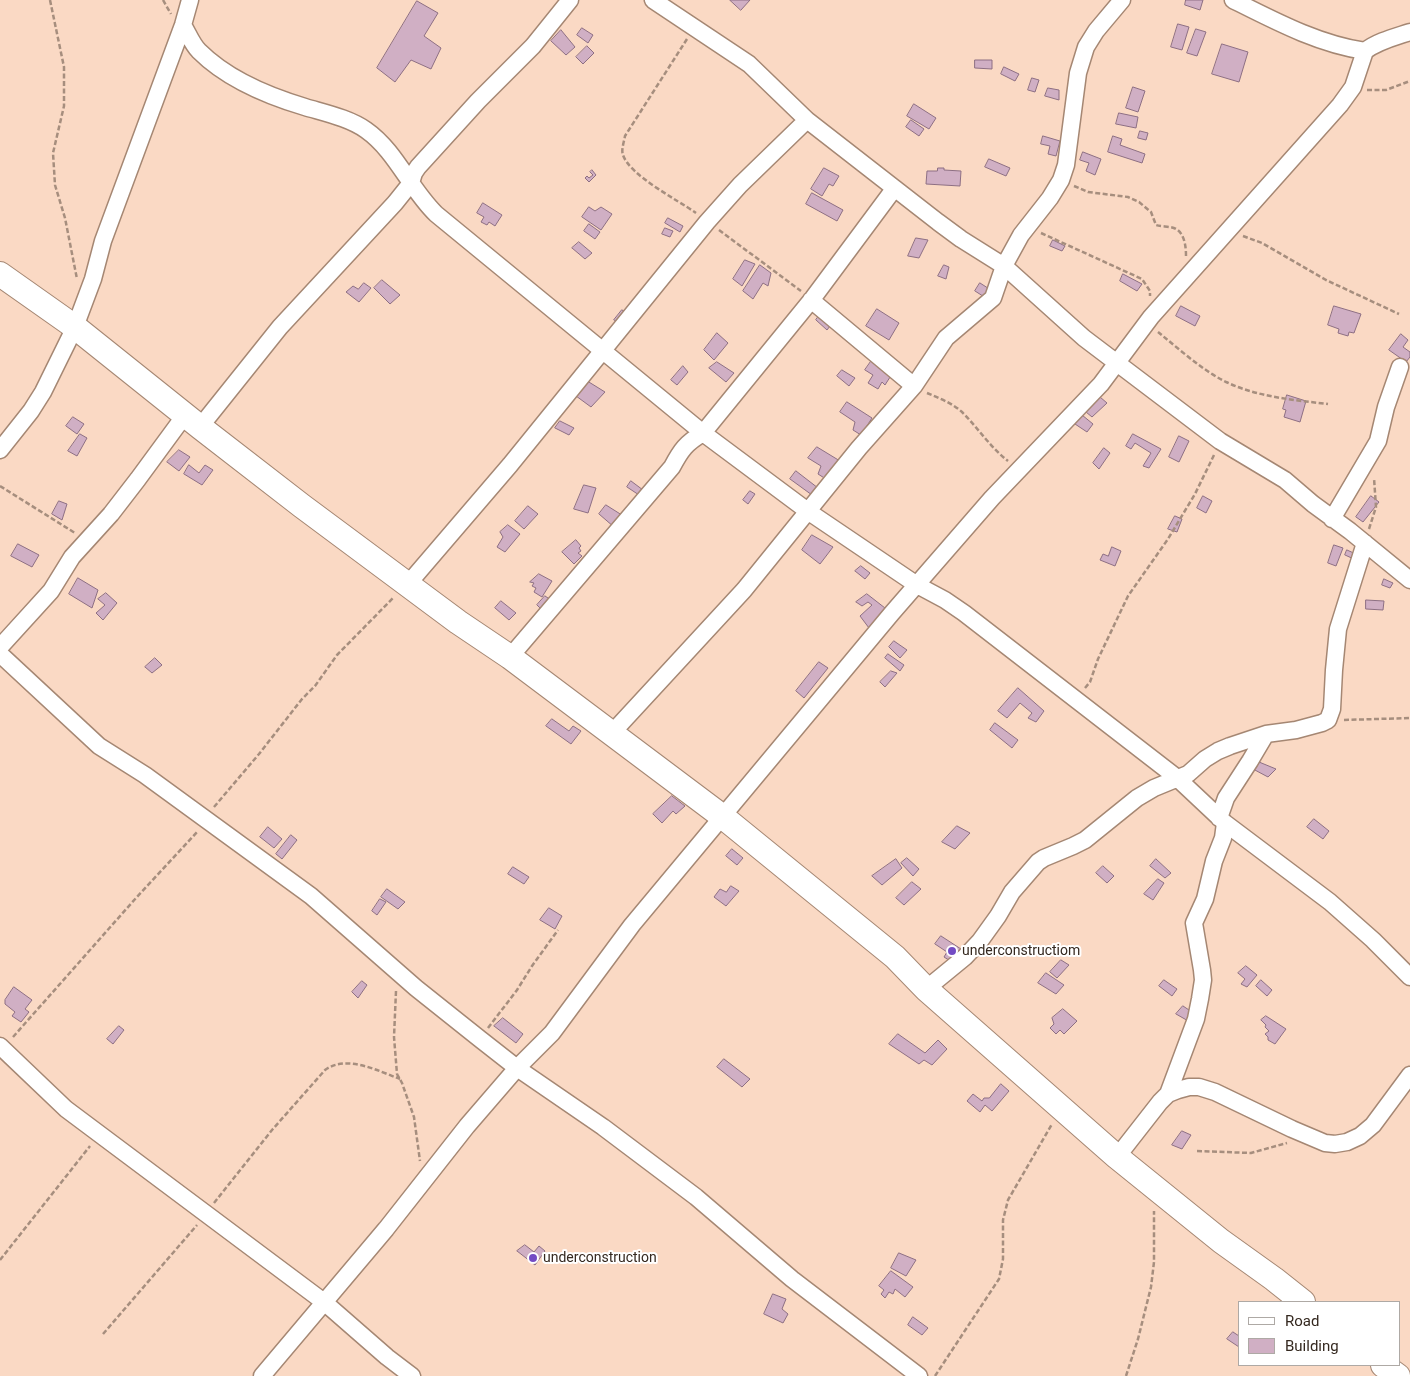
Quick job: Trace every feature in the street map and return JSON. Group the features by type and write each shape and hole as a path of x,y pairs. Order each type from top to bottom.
{"street":[{"path":"0,450 31,411 43,392 78,318 93,279 103,241 183,25 190,0"},
{"path":"0,647 51,592 72,557 87,542 138,479 395,203 411,183 418,167 478,101 533,46 570,0"},
{"path":"653,0 749,64 807,120 894,189 961,239 1004,266 1066,323 1220,441 1285,480 1410,580"},
{"path":"612,733 744,590 859,448 914,386 946,338 993,298 1004,266 1028,226 1050,198 1061,180 1066,165 1078,73 1086,47 1096,31 1122,0"},
{"path":"1232,0 1292,29 1322,41 1365,51"},
{"path":"183,25 198,50 218,67 250,86 290,103 337,116 364,128 379,140 425,204 436,214 703,433 809,512 917,585 964,613 1067,692 1176,777 1222,820 1330,902 1373,940 1410,978"},
{"path":"262,1376 386,1229 467,1126 517,1068 552,1033 632,925 892,613 1020,469 1101,384 1149,320 1187,275 1318,131 1353,87 1365,51 1371,46 1410,32"},
{"path":"408,584 510,465 707,222 740,185 807,120"},
{"path":"510,657 672,467 680,451 689,441 703,433 812,299 894,189"},
{"path":"0,274 78,318 192,421 302,506 458,622 510,657 723,817 890,953 926,989 1117,1157 1222,1242 1302,1301"},
{"path":"812,299 914,386"},
{"path":"1332,519 1380,436 1386,407 1400,367"},
{"path":"926,989 965,957 980,941 1012,892 1038,862 1085,840 1137,798 1176,777 1188,774 1205,758 1218,751 1266,734 1296,730 1328,720 1332,709 1338,629 1365,543"},
{"path":"0,654 99,746 145,775 311,896 397,972 480,1039 517,1068 603,1128 696,1197 792,1279 919,1376"},
{"path":"1117,1157 1168,1094 1196,1019 1200,999 1202,970 1194,923 1205,899 1214,861 1223,838 1222,820 1226,798 1266,734"},
{"path":"1,1047 66,1109 97,1130 324,1302 387,1357 412,1376"},
{"path":"1168,1094 1190,1087 1199,1087 1215,1092 1325,1143 1335,1144 1347,1142 1360,1136 1373,1125 1410,1075"},
{"path":"1385,1366 1398,1376"}],"path":[{"path":"50,0 64,67 64,106 53,153 55,185 73,251 78,318"},
{"path":"695,28 625,136 622,154 629,165 642,176 812,299"},
{"path":"1353,87 1372,91 1386,90 1410,81"},
{"path":"1061,180 1088,192 1128,197 1146,206 1151,212 1156,225 1176,229 1181,234 1185,242 1187,275"},
{"path":"1028,226 1142,279 1150,291 1149,320 1191,359 1225,381 1265,395 1328,404"},
{"path":"1222,237 1233,235 1252,238 1326,280 1399,314"},
{"path":"914,386 945,400 960,411 995,450 1020,469"},
{"path":"1067,692 1084,688 1090,682 1098,659 1128,596 1168,539 1195,494 1220,441"},
{"path":"1365,543 1376,501 1370,455"},
{"path":"0,486 87,542"},
{"path":"1,1047 206,819 302,698 315,686 337,655 408,584"},
{"path":"1328,720 1410,718"},
{"path":"480,1039 517,990 558,930"},
{"path":"397,972 394,1037 397,1074 414,1117 418,1134 420,1186"},
{"path":"103,1334 206,1214 272,1130 325,1070 332,1065 344,1063 367,1066 400,1079"},
{"path":"935,1376 999,1279 1003,1259 1003,1220 1008,1200 1062,1108"},
{"path":"0,1260 90,1146 97,1130"},
{"path":"1197,1151 1251,1153 1310,1136"},
{"path":"1126,1376 1138,1339 1151,1287 1155,1246 1154,1187"}],"building":[{"path":"730,0 750,0 741,10"},
{"path":"1186,0 1203,0 1200,10 1185,5"},
{"path":"417,1 438,13 424,36 441,48 431,69 411,60 395,82 377,68"},
{"path":"1178,24 1189,27 1182,50 1171,47"},
{"path":"582,28 593,35 588,43 577,35"},
{"path":"1196,29 1206,32 1197,56 1187,53"},
{"path":"561,30 575,47 566,55 551,41"},
{"path":"1222,44 1248,52 1239,82 1212,74"},
{"path":"587,46 594,53 583,64 576,57"},
{"path":"975,60 992,60 992,69 975,68"},
{"path":"1004,67 1019,74 1015,81 1001,74"},
{"path":"1032,78 1039,80 1035,92 1028,90"},
{"path":"1133,87 1145,91 1138,112 1126,108"},
{"path":"1048,88 1059,90 1059,100 1045,96"},
{"path":"914,104 936,118 929,129 907,116"},
{"path":"1119,113 1138,117 1136,128 1116,124"},
{"path":"911,120 924,129 919,136 906,127"},
{"path":"1140,131 1148,133 1146,140 1138,138"},
{"path":"1043,136 1060,141 1056,156 1048,154 1050,146 1041,144"},
{"path":"1113,136 1122,139 1120,145 1145,154 1142,163 1108,152"},
{"path":"1083,152 1101,159 1095,175 1086,171 1089,163 1080,160"},
{"path":"989,159 1010,168 1006,176 985,167"},
{"path":"824,168 839,176 833,186 829,184 822,196 811,189"},
{"path":"938,168 961,171 960,186 926,184 927,171 937,171"},
{"path":"592,170 596,175 589,182 585,178 593,175 590,172"},
{"path":"812,193 843,210 837,221 806,204"},
{"path":"483,203 502,215 495,226 489,222 487,225 481,222 484,217 477,213"},
{"path":"589,207 595,211 601,207 612,214 601,230 582,217"},
{"path":"668,218 683,226 680,232 665,223"},
{"path":"589,224 600,232 595,239 584,231"},
{"path":"665,228 673,231 670,237 662,234"},
{"path":"916,238 928,240 919,258 908,256"},
{"path":"1053,240 1065,246 1062,251 1050,246"},
{"path":"579,242 592,253 585,259 572,248"},
{"path":"745,260 755,264 742,286 733,279"},
{"path":"760,265 771,273 768,286 763,283 753,299 743,291"},
{"path":"944,265 949,267 946,279 938,276"},
{"path":"1123,274 1142,284 1137,291 1120,281"},
{"path":"382,280 400,295 390,304 374,288"},
{"path":"364,283 371,288 359,302 346,292 353,286 358,289"},
{"path":"980,283 994,292 989,300 975,291"},
{"path":"1181,306 1200,316 1195,326 1176,316"},
{"path":"1334,306 1361,314 1354,333 1349,332 1348,336 1338,333 1339,329 1328,325"},
{"path":"877,309 899,323 889,340 866,326"},
{"path":"622,310 629,314 622,324 614,320"},
{"path":"821,313 833,322 827,330 816,320"},
{"path":"717,333 728,343 714,360 704,350"},
{"path":"1401,334 1408,340 1403,347 1410,352 1410,357 1406,362 1389,350"},
{"path":"872,360 892,374 885,385 882,382 878,389 868,383 873,375 865,370"},
{"path":"717,362 734,373 726,382 709,368"},
{"path":"683,366 688,372 677,385 671,380"},
{"path":"842,370 855,378 849,386 837,376"},
{"path":"584,379 605,392 591,407 572,393"},
{"path":"1287,395 1306,401 1300,422 1284,417 1286,410 1283,409"},
{"path":"1100,397 1107,403 1092,417 1086,412"},
{"path":"847,402 872,418 861,435 853,430 855,422 840,412"},
{"path":"1082,415 1093,424 1087,432 1075,424"},
{"path":"73,417 84,424 77,434 66,426"},
{"path":"560,421 574,428 569,435 555,428"},
{"path":"80,434 87,438 77,456 68,451"},
{"path":"1133,434 1161,449 1149,468 1143,466 1151,453 1135,443 1131,449 1126,446"},
{"path":"1179,436 1189,441 1179,462 1169,457"},
{"path":"817,447 840,461 829,481 818,474 821,466 808,458"},
{"path":"1104,448 1110,453 1099,469 1093,463"},
{"path":"179,450 190,457 179,471 167,462"},
{"path":"189,465 199,473 205,465 213,470 202,485 184,474"},
{"path":"796,471 818,488 812,495 790,479"},
{"path":"631,481 643,490 639,495 627,487"},
{"path":"584,485 596,488 588,513 574,509"},
{"path":"750,491 755,494 748,504 743,500"},
{"path":"1203,496 1212,501 1206,513 1197,508"},
{"path":"1371,496 1379,502 1363,522 1356,517"},
{"path":"59,501 67,504 62,520 52,514"},
{"path":"606,505 625,517 614,527 599,514"},
{"path":"528,506 538,514 524,529 515,521"},
{"path":"1175,516 1182,519 1177,532 1168,529"},
{"path":"508,525 520,534 505,552 497,547 503,537 500,532"},
{"path":"812,535 833,547 820,564 802,550"},
{"path":"576,540 581,546 579,548 581,551 578,553 582,556 574,564 562,552"},
{"path":"18,544 39,555 32,567 11,556"},
{"path":"1334,545 1343,548 1336,566 1328,563"},
{"path":"1112,547 1121,551 1115,566 1100,560 1103,554 1108,556"},
{"path":"1347,550 1358,555 1356,560 1345,555"},
{"path":"861,566 870,573 865,579 855,571"},
{"path":"539,574 552,581 542,597 534,592 536,588 532,586 534,583 530,582"},
{"path":"78,578 98,590 92,608 69,594"},
{"path":"1384,579 1393,583 1390,588 1382,585"},
{"path":"106,593 117,603 103,620 96,613 105,605 98,599"},
{"path":"867,594 885,608 869,628 860,616 872,605 868,602 862,606 856,602"},
{"path":"545,596 551,600 542,610 537,605"},
{"path":"1366,600 1384,601 1383,610 1366,609"},
{"path":"501,601 516,613 509,620 495,608"},
{"path":"894,641 907,650 900,658 889,647"},
{"path":"888,654 904,665 900,671 885,658"},
{"path":"155,658 162,665 152,673 145,667"},
{"path":"819,662 828,668 804,698 796,691"},
{"path":"891,671 897,673 885,687 880,682"},
{"path":"1018,688 1044,711 1036,722 1028,718 1032,713 1020,703 1007,718 998,711"},
{"path":"552,719 569,731 573,726 581,731 571,744 546,726"},
{"path":"995,723 1018,740 1012,748 990,730"},
{"path":"1259,762 1276,769 1268,777 1253,769"},
{"path":"672,796 685,806 676,814 673,811 662,823 653,814"},
{"path":"1314,819 1329,831 1323,839 1307,827"},
{"path":"957,826 970,833 955,849 942,842"},
{"path":"268,827 282,839 274,848 260,837"},
{"path":"291,835 297,840 282,859 276,854"},
{"path":"732,849 743,858 737,865 726,856"},
{"path":"907,858 919,869 913,876 901,863"},
{"path":"896,859 902,868 882,885 872,876"},
{"path":"1156,859 1171,873 1165,878 1150,866"},
{"path":"1103,866 1114,876 1107,883 1096,873"},
{"path":"513,867 529,877 524,884 508,874"},
{"path":"1158,879 1164,883 1153,900 1144,894"},
{"path":"912,882 921,889 904,905 896,898"},
{"path":"731,886 739,891 726,906 714,897 720,889 726,892"},
{"path":"387,889 405,902 398,909 381,897"},
{"path":"380,899 386,902 377,915 372,911"},
{"path":"549,908 562,916 555,929 540,920"},
{"name":"underconstructiom","path":"941,936 961,949 952,962 944,957 947,952 935,944"},
{"path":"1061,960 1069,965 1057,978 1050,972"},
{"path":"1246,966 1257,975 1247,987 1241,984 1245,979 1238,973"},
{"path":"1046,973 1064,985 1056,994 1038,983"},
{"path":"1164,980 1177,989 1172,996 1159,986"},
{"path":"1261,980 1272,990 1267,996 1256,986"},
{"path":"362,981 367,985 358,998 352,992"},
{"path":"14,987 32,1000 25,1009 29,1012 21,1022 12,1016 15,1012 5,1004 5,1000"},
{"path":"1183,1006 1195,1014 1190,1022 1176,1014"},
{"path":"1063,1009 1077,1021 1064,1034 1060,1030 1056,1034 1050,1028 1054,1024 1052,1018"},
{"path":"1266,1016 1286,1029 1275,1044 1268,1040 1265,1034 1269,1031 1261,1020"},
{"path":"503,1018 523,1034 516,1043 494,1026"},
{"path":"119,1026 124,1030 113,1044 107,1039"},
{"path":"898,1034 925,1053 938,1040 947,1049 932,1065 924,1060 919,1064 889,1044"},
{"path":"724,1059 750,1079 742,1087 717,1067"},
{"path":"1001,1084 1009,1091 992,1111 985,1105 980,1112 967,1101 973,1094 982,1101 984,1098 989,1098"},
{"path":"1182,1131 1191,1135 1182,1149 1172,1145"},
{"name":"underconstruction","path":"525,1245 534,1252 539,1246 545,1251 535,1265 517,1251"},
{"path":"899,1253 916,1260 906,1276 891,1268"},
{"path":"891,1271 913,1287 905,1297 895,1289 893,1294 889,1292 885,1298 881,1294 884,1290 879,1286"},
{"path":"773,1294 786,1299 782,1309 788,1314 783,1323 764,1314"},
{"path":"913,1317 928,1328 922,1335 908,1325"},
{"path":"1233,1332 1238,1335 1238,1346 1227,1339"}],"place":[{"name":"underconstructiom","path":"952,951"},
{"name":"underconstruction","path":"533,1258"}]}
